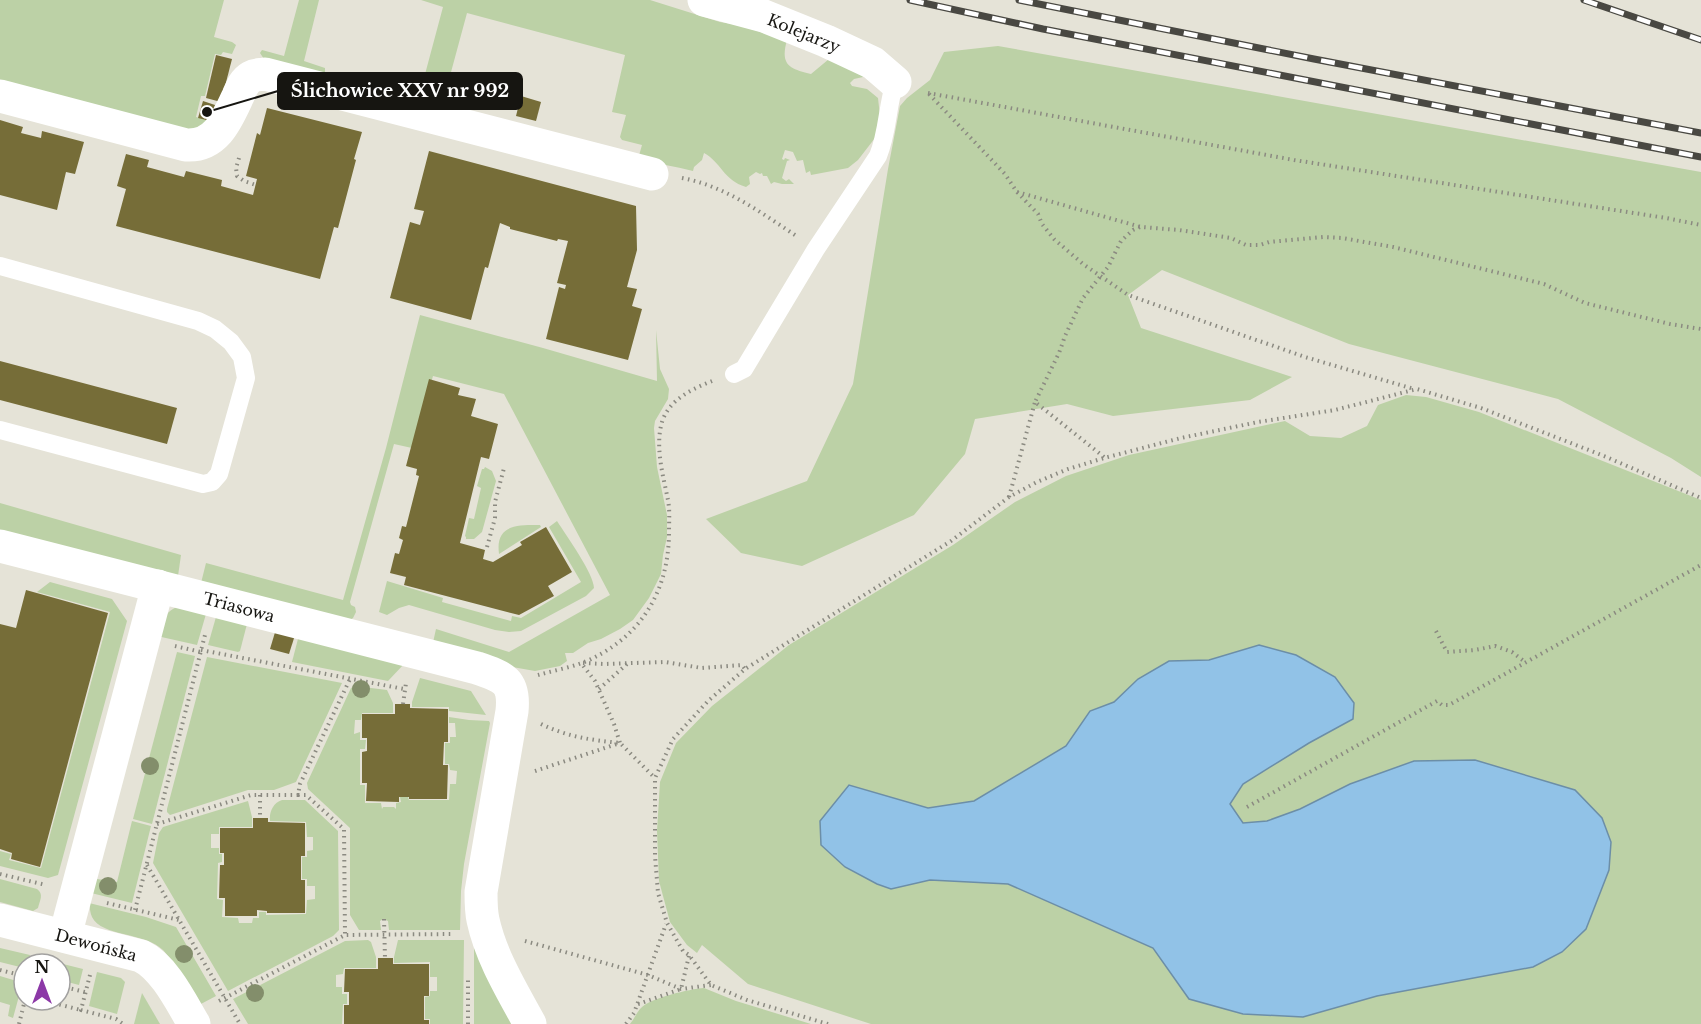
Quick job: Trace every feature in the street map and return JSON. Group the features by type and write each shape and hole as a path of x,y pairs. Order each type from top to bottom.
{"street":[{"name":"Kolejarzy","path":"704,0 764,16 837,46 873,63 895,82"},
{"path":"0,96 194,146 209,140 218,131 246,81 256,75 265,74 652,174"},
{"name":"Triasowa","path":"0,546 477,668 501,677 511,698"},
{"path":"64,936 158,586"},
{"path":"511,698 501,776 481,892 482,918 504,974 530,1024"},
{"name":"Dewońska","path":"0,920 141,956 160,970 192,1020"}],"lane":[{"path":"734,374 744,369 816,249 878,156 883,145 890,96 895,82"},
{"path":"0,266 207,325 231,342 242,357 246,378 219,474 212,483 203,484 0,430"}],"path":[{"path":"1701,225 1294,160 928,93 998,166 1017,192 1038,214 1042,224 1054,239 1100,277 1128,295 1305,357 1481,408 1604,456 1701,498"},
{"path":"241,152 237,176 256,185"},
{"path":"652,174 686,179 743,201 816,249"},
{"path":"1017,192 1141,226 1231,238 1246,244 1260,245 1269,242 1323,237 1375,244 1452,260 1482,270 1544,284 1585,303 1670,324 1701,329"},
{"path":"1010,497 1035,402 1083,298 1100,277 1122,241 1132,230 1141,226"},
{"path":"620,743 589,740 561,733 511,698 601,653 618,642 647,614 661,586 666,569 669,542 668,501 660,447 660,431 664,418 678,398 716,379 734,374"},
{"path":"711,985 689,955 683,951 667,924 658,893 655,856 655,778 673,739 708,701 745,669 951,541 1010,497 1068,469 1181,438 1258,422 1335,410 1417,389"},
{"path":"1035,402 1104,458"},
{"path":"492,551 486,547 495,518 495,501 504,468"},
{"path":"1247,807 1437,701 1442,705 1449,705 1701,565"},
{"path":"1436,631 1447,652 1496,646 1512,652 1525,662"},
{"path":"135,910 201,651 404,689 403,704"},
{"path":"581,663 675,662 702,668 742,665 745,669"},
{"path":"581,663 599,689 620,743 655,778"},
{"path":"599,689 627,664"},
{"path":"298,795 300,784 350,679"},
{"path":"501,776 523,776 620,743"},
{"path":"157,824 250,795 306,795 344,829 345,935"},
{"path":"260,795 260,818"},
{"path":"147,865 240,1024"},
{"path":"0,874 53,887"},
{"path":"101,901 180,920"},
{"path":"384,919 385,958"},
{"path":"626,1024 634,1013 667,924"},
{"path":"192,1020 224,999 345,935 458,934"},
{"path":"522,940 648,975 681,989"},
{"path":"681,989 689,955"},
{"path":"81,1010 92,966"},
{"path":"637,1004 681,989 711,985 747,1000 828,1024"},
{"path":"72,989 86,992"},
{"path":"72,1008 116,1019 123,1024"}],"green space":[{"path":"0,0 224,0 214,37 236,45 232,54 223,52 221,55 215,54 205,96 201,96 196,117 210,121 194,132 0,82"},
{"path":"299,0 319,0 304,61 325,68 325,72 264,59 260,53 262,50 284,56"},
{"path":"421,0 650,0 720,22 738,25 787,40 786,60 792,68 797,70 811,74 829,59 861,74 863,77 854,79 850,83 852,86 867,89 878,98 880,116 875,138 858,160 848,168 811,175 810,171 806,173 803,160 797,161 793,152 785,150 782,159 790,160 787,161 782,178 786,181 789,179 794,184 774,182 771,184 767,176 756,172 749,177 750,184 746,187 727,176 704,153 702,160 693,171 638,159 642,145 622,140 620,137 626,115 612,112 625,55 467,13 444,98 465,105 466,108 421,98 420,93 443,7"},
{"path":"998,46 1701,172 1701,477 1671,458 1558,399 1349,344 1162,270 1128,295 1141,328 1292,377 1250,400 1113,416 1067,404 975,419 965,454 914,515 802,566 741,553 706,519 807,481 853,384 900,106 930,80 944,52"},
{"path":"420,315 657,381 656,330 660,369 669,389 668,399 655,421 654,428 657,467 667,515 667,537 661,574 649,598 633,620 573,653 565,653 567,661 560,666 535,671 500,665 432,647 436,629 509,652 610,595 504,394 433,376 412,448 394,444 350,602 356,612 353,618 350,620 200,587 206,563 343,600 386,448"},
{"path":"1406,395 1426,397 1479,412 1701,500 1701,1024 871,1024 748,984 702,945 697,953 687,945 670,922 659,881 657,831 660,782 676,743 712,706 789,645 953,545 1015,502 1066,476 1129,455 1285,421 1310,436 1341,438 1367,426 1378,405"},
{"path":"485,467 492,471 496,481 482,532 474,539 466,539 469,518 474,519 481,488 477,486 482,469"},
{"path":"0,503 181,555 178,576 0,531"},
{"path":"557,521 585,564 594,588 586,596 521,631 495,630 409,605 387,615 379,612 387,581 443,598 442,602 511,621 512,616 521,618 581,582 549,527"},
{"path":"540,525 541,527 499,554 499,544 504,532 516,526"},
{"path":"50,582 112,599 127,621 58,875 48,878 0,866 0,851 11,854 9,860 41,868 110,612 37,592"},
{"path":"177,607 206,614 197,645 157,636 166,615"},
{"path":"216,617 247,624 240,651 208,645"},
{"path":"299,635 404,664 388,681 292,662"},
{"path":"177,652 195,656 152,824 133,819"},
{"path":"207,657 342,683 296,782 274,790 248,790 170,815 167,809"},
{"path":"420,678 471,691 486,715 449,711 449,707 412,707"},
{"path":"355,686 387,690 393,703 393,713 362,713 361,720 355,720 354,734 360,732 360,740 366,740 365,749 360,749 360,785 365,785 365,803 381,803 382,809 383,807 394,807 396,809 396,803 401,802 400,797 408,797 409,800 449,800 450,784 456,784 457,771 450,770 449,764 445,764 445,743 450,743 450,737 456,737 455,723 449,723 449,717 489,721 490,723 464,864 460,930 389,930 388,921 383,919 380,921 381,930 359,930 350,915 350,828 308,789 307,783 351,688"},
{"path":"282,800 305,800 338,831 339,930 333,936 228,991 153,863 159,833 163,827 248,801 252,827 219,827 219,834 211,834 211,848 219,848 219,854 222,854 222,862 218,863 217,899 223,900 222,917 238,918 239,923 252,923 253,918 259,918 259,912 266,912 266,915 306,914 307,900 315,899 315,886 307,886 307,879 302,879 302,857 307,857 307,851 313,850 313,837 307,837 306,822 270,821 272,808"},
{"path":"132,821 151,826 132,903 91,893 97,879 117,882"},
{"path":"0,879 37,889 41,895 38,908 33,911 0,902"},
{"path":"89,903 176,927 216,996 199,1005 163,950 146,940 105,928 97,923 91,915"},
{"path":"368,940 371,942 376,957 376,968 344,968 343,974 336,975 336,987 342,987 342,994 347,994 347,1004 343,1004 342,1024 248,1024 233,999 345,941"},
{"path":"398,940 464,940 463,1024 430,1024 430,1019 425,1019 425,997 430,996 430,991 437,991 437,977 430,977 430,962 394,963"},
{"path":"474,941 518,1024 474,1024"},
{"path":"0,948 17,952 12,952 12,965 0,962"},
{"path":"72,966 83,969 79,985 72,983"},
{"path":"97,972 121,978 125,982 117,1014 89,1006"},
{"path":"0,976 12,980 13,1018 8,1016 10,1005 0,1002"},
{"path":"704,988 736,1001 811,1024 630,1024 646,1004 680,992"},
{"path":"142,993 160,1024 134,1024"}],"water":[{"path":"1259,645 1296,655 1335,677 1354,703 1353,719 1243,784 1230,804 1243,823 1267,821 1300,809 1350,784 1414,761 1475,760 1575,790 1602,818 1611,842 1609,870 1586,929 1562,952 1533,967 1377,996 1303,1017 1243,1014 1189,999 1153,948 1008,884 930,880 891,889 845,867 821,845 820,821 849,785 928,808 974,801 1066,746 1090,711 1114,702 1138,679 1169,661 1209,660"}],"building":[{"path":"216,55 232,59 221,102 206,98"},
{"path":"521,96 541,102 536,121 516,116"},
{"path":"203,101 215,105 210,121 198,118"},
{"path":"267,108 362,132 338,228 334,227 320,279 116,226 126,189 117,186 126,154 149,160 147,167 184,177 186,171 222,180 221,186 253,195 257,179 246,176 257,133 260,135"},
{"path":"0,120 23,127 21,133 41,138 42,131 84,142 75,174 66,172 57,210 0,195"},
{"path":"429,151 636,206 637,250 627,287 637,289 632,306 642,309 628,360 546,339 559,287 565,289 566,285 557,283 568,241 558,239 557,241 510,229 500,223 471,320 390,298 410,222 420,225 424,211 414,209"},
{"path":"0,361 177,408 167,444 0,400"},
{"path":"429,379 460,388 458,395 476,399 471,416 498,424 489,459 481,457 460,543 485,550 483,559 493,562 522,545 520,542 546,527 572,572 548,586 554,596 519,615 404,585 406,577 390,573 395,553 399,554 403,540 399,538 402,526 406,527 419,476 416,475 417,469 406,466"},
{"path":"26,590 108,613 40,867 11,859 12,853 0,849 0,624 16,628"},
{"path":"276,629 295,635 289,654 270,649"},
{"path":"395,704 410,704 410,708 448,709 448,742 444,742 443,765 448,765 447,799 399,797 399,802 366,801 367,783 362,783 362,752 367,751 367,738 362,738 362,714 395,714"},
{"path":"253,818 268,818 268,822 305,823 305,856 301,856 301,880 305,880 305,913 267,913 267,911 257,910 257,916 225,916 225,898 219,898 220,865 224,865 224,853 220,853 220,828 253,828"},
{"path":"378,958 393,958 393,964 429,964 429,996 424,996 424,1020 429,1020 429,1024 344,1024 344,1005 349,1005 349,992 344,992 345,969 378,969"}],"railway":[{"path":"910,0 1043,29 1701,157"},
{"path":"1019,0 1701,133"},
{"path":"1584,0 1701,40"}],"place":[{"name":"Ślichowice XXV nr 992","path":"207,112"}]}
